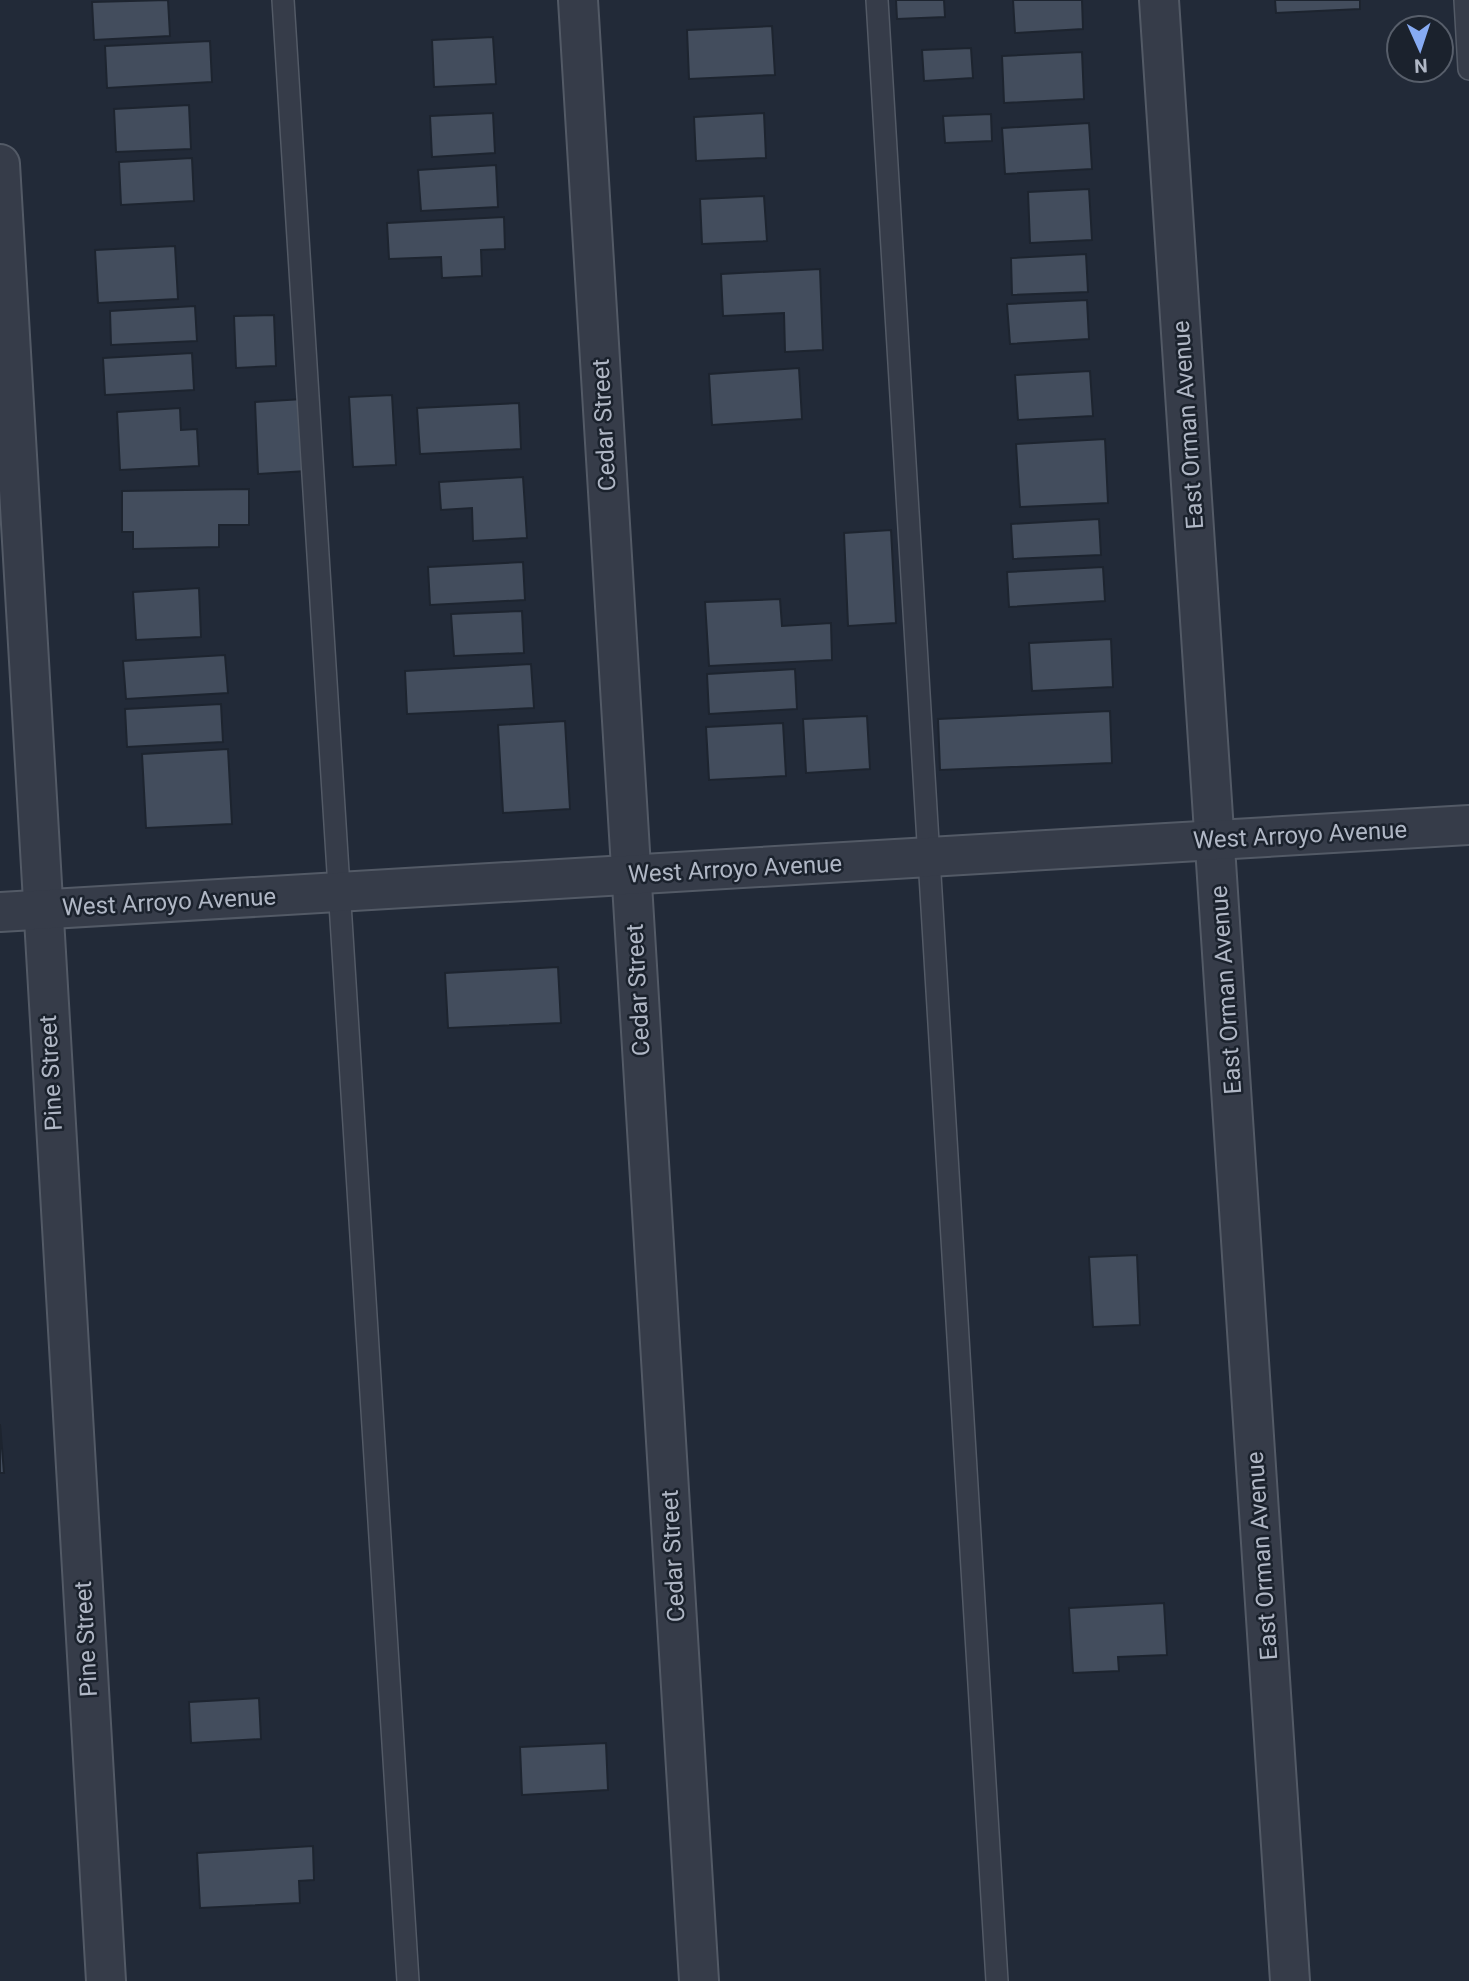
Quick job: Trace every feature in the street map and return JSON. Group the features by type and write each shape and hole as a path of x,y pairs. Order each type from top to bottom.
{"street":[{"name":"Cedar Street","path":"578,0 699,1981"},
{"name":"East Orman Avenue","path":"1159,0 1217,840 1290,1981"},
{"name":"Pine Street","path":"0,164 41,910 106,1981"},
{"name":"West Arroyo Avenue","path":"0,912 1469,825"}],"lane":[{"path":"283,0 408,1981"},
{"path":"877,0 997,1981"},
{"path":"1465,0 1469,69"}],"building":[{"path":"168,0 170,36 94,40 92,2"},
{"path":"896,0 944,0 945,17 897,19"},
{"path":"1013,0 1082,0 1083,29 1015,33"},
{"path":"1275,0 1360,0 1360,9 1276,13"},
{"path":"772,26 775,75 689,79 687,30"},
{"path":"493,37 496,84 434,87 432,40"},
{"path":"210,41 212,82 107,88 105,46"},
{"path":"971,48 973,78 924,81 922,50"},
{"path":"1082,52 1084,99 1004,103 1002,56"},
{"path":"189,105 191,149 116,152 114,109"},
{"path":"493,113 495,153 432,157 430,116"},
{"path":"764,113 766,158 696,161 694,117"},
{"path":"991,114 992,141 945,143 943,116"},
{"path":"1089,123 1092,169 1005,174 1002,128"},
{"path":"192,158 194,201 121,205 119,162"},
{"path":"496,165 498,207 421,211 418,170"},
{"path":"1089,189 1092,240 1030,243 1028,192"},
{"path":"764,196 767,241 702,244 700,199"},
{"path":"504,217 505,249 481,250 482,276 442,278 441,257 389,259 387,223"},
{"path":"175,246 178,299 98,303 95,250"},
{"path":"1086,254 1088,292 1012,295 1011,258"},
{"path":"820,269 823,350 785,352 784,313 723,316 721,274"},
{"path":"1087,300 1089,339 1010,344 1007,304"},
{"path":"195,306 197,341 111,345 110,311"},
{"path":"274,315 276,366 236,368 234,316"},
{"path":"192,353 194,390 105,395 103,358"},
{"path":"799,368 802,419 712,425 709,374"},
{"path":"1090,371 1093,416 1018,420 1015,375"},
{"path":"392,395 396,465 353,467 349,397"},
{"path":"303,399 307,471 258,474 255,402"},
{"path":"519,403 521,449 420,454 417,408"},
{"path":"180,408 181,430 197,429 199,466 120,470 117,412"},
{"path":"1105,439 1108,503 1020,507 1016,444"},
{"path":"523,477 527,538 473,541 472,508 441,510 439,482"},
{"path":"249,489 249,525 219,525 219,547 133,549 133,532 122,532 122,491"},
{"path":"1099,519 1101,555 1013,559 1011,524"},
{"path":"891,530 896,623 848,626 844,533"},
{"path":"523,562 525,600 430,605 428,567"},
{"path":"1103,567 1105,601 1009,607 1007,572"},
{"path":"199,588 201,637 136,640 133,592"},
{"path":"780,599 782,626 831,623 832,660 709,666 705,602"},
{"path":"522,611 524,653 454,656 451,614"},
{"path":"1111,639 1113,687 1032,691 1029,643"},
{"path":"225,655 228,693 126,699 123,661"},
{"path":"531,664 534,708 407,714 405,671"},
{"path":"795,669 797,709 709,714 707,674"},
{"path":"221,704 223,742 127,747 125,709"},
{"path":"1110,711 1112,763 940,770 938,719"},
{"path":"867,716 870,769 806,773 803,719"},
{"path":"565,721 570,809 503,813 498,725"},
{"path":"783,723 786,776 709,780 706,727"},
{"path":"228,749 232,824 146,828 142,754"},
{"path":"558,967 561,1023 448,1028 445,973"},
{"path":"1137,1255 1140,1325 1093,1327 1089,1257"},
{"path":"0,1424 4,1473 0,1473"},
{"path":"1164,1603 1167,1655 1118,1657 1119,1671 1073,1673 1069,1608"},
{"path":"259,1698 261,1739 191,1743 189,1702"},
{"path":"606,1743 608,1790 522,1795 520,1747"},
{"path":"313,1846 314,1880 299,1881 300,1903 200,1908 197,1853"}]}
